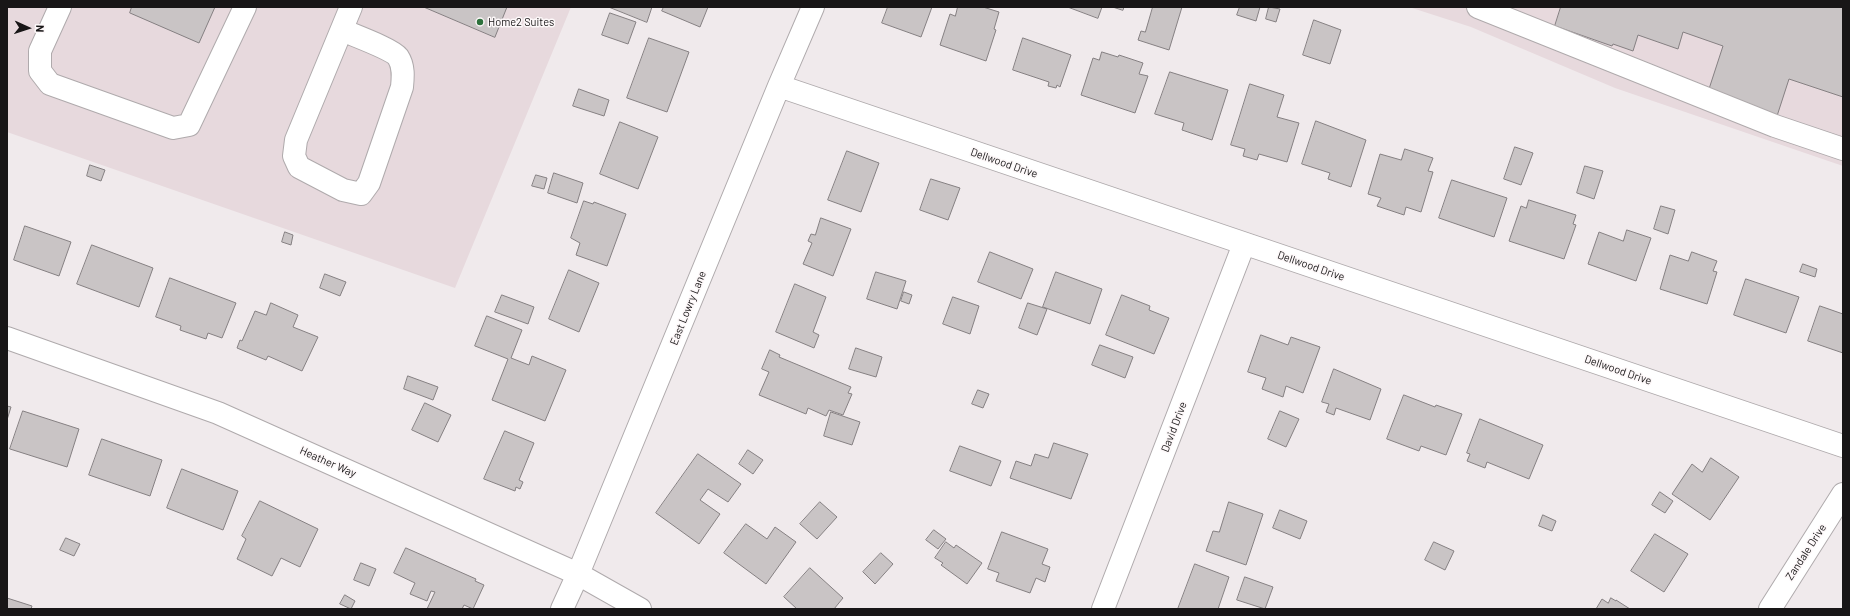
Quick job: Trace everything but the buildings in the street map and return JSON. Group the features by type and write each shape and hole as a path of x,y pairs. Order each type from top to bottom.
{"street":[{"path":"60,7 40,51 40,71 50,84 173,128 189,125 246,7"},
{"path":"342,30 398,57 404,74 402,87 369,183 361,194 343,190 299,168 294,156 296,140 351,7"},
{"name":"East Lowry Lane","path":"562,609 578,574 813,7"},
{"path":"1478,7 1507,12 1775,126 1843,149"},
{"name":"Dellwood Drive","path":"779,86 1843,446"},
{"name":"David Drive","path":"1103,609 1244,244"},
{"name":"Heather Way","path":"7,338 218,413 578,574 640,609"},
{"name":"Zandale Drive","path":"1770,609 1843,494"}],"shaded area":[{"path":"7,7 571,7 455,288 7,132"},
{"path":"1409,7 1843,7 1843,166 1615,88 1471,27"}],"place":[{"name":"Home2 Suites","path":"480,22"}]}
